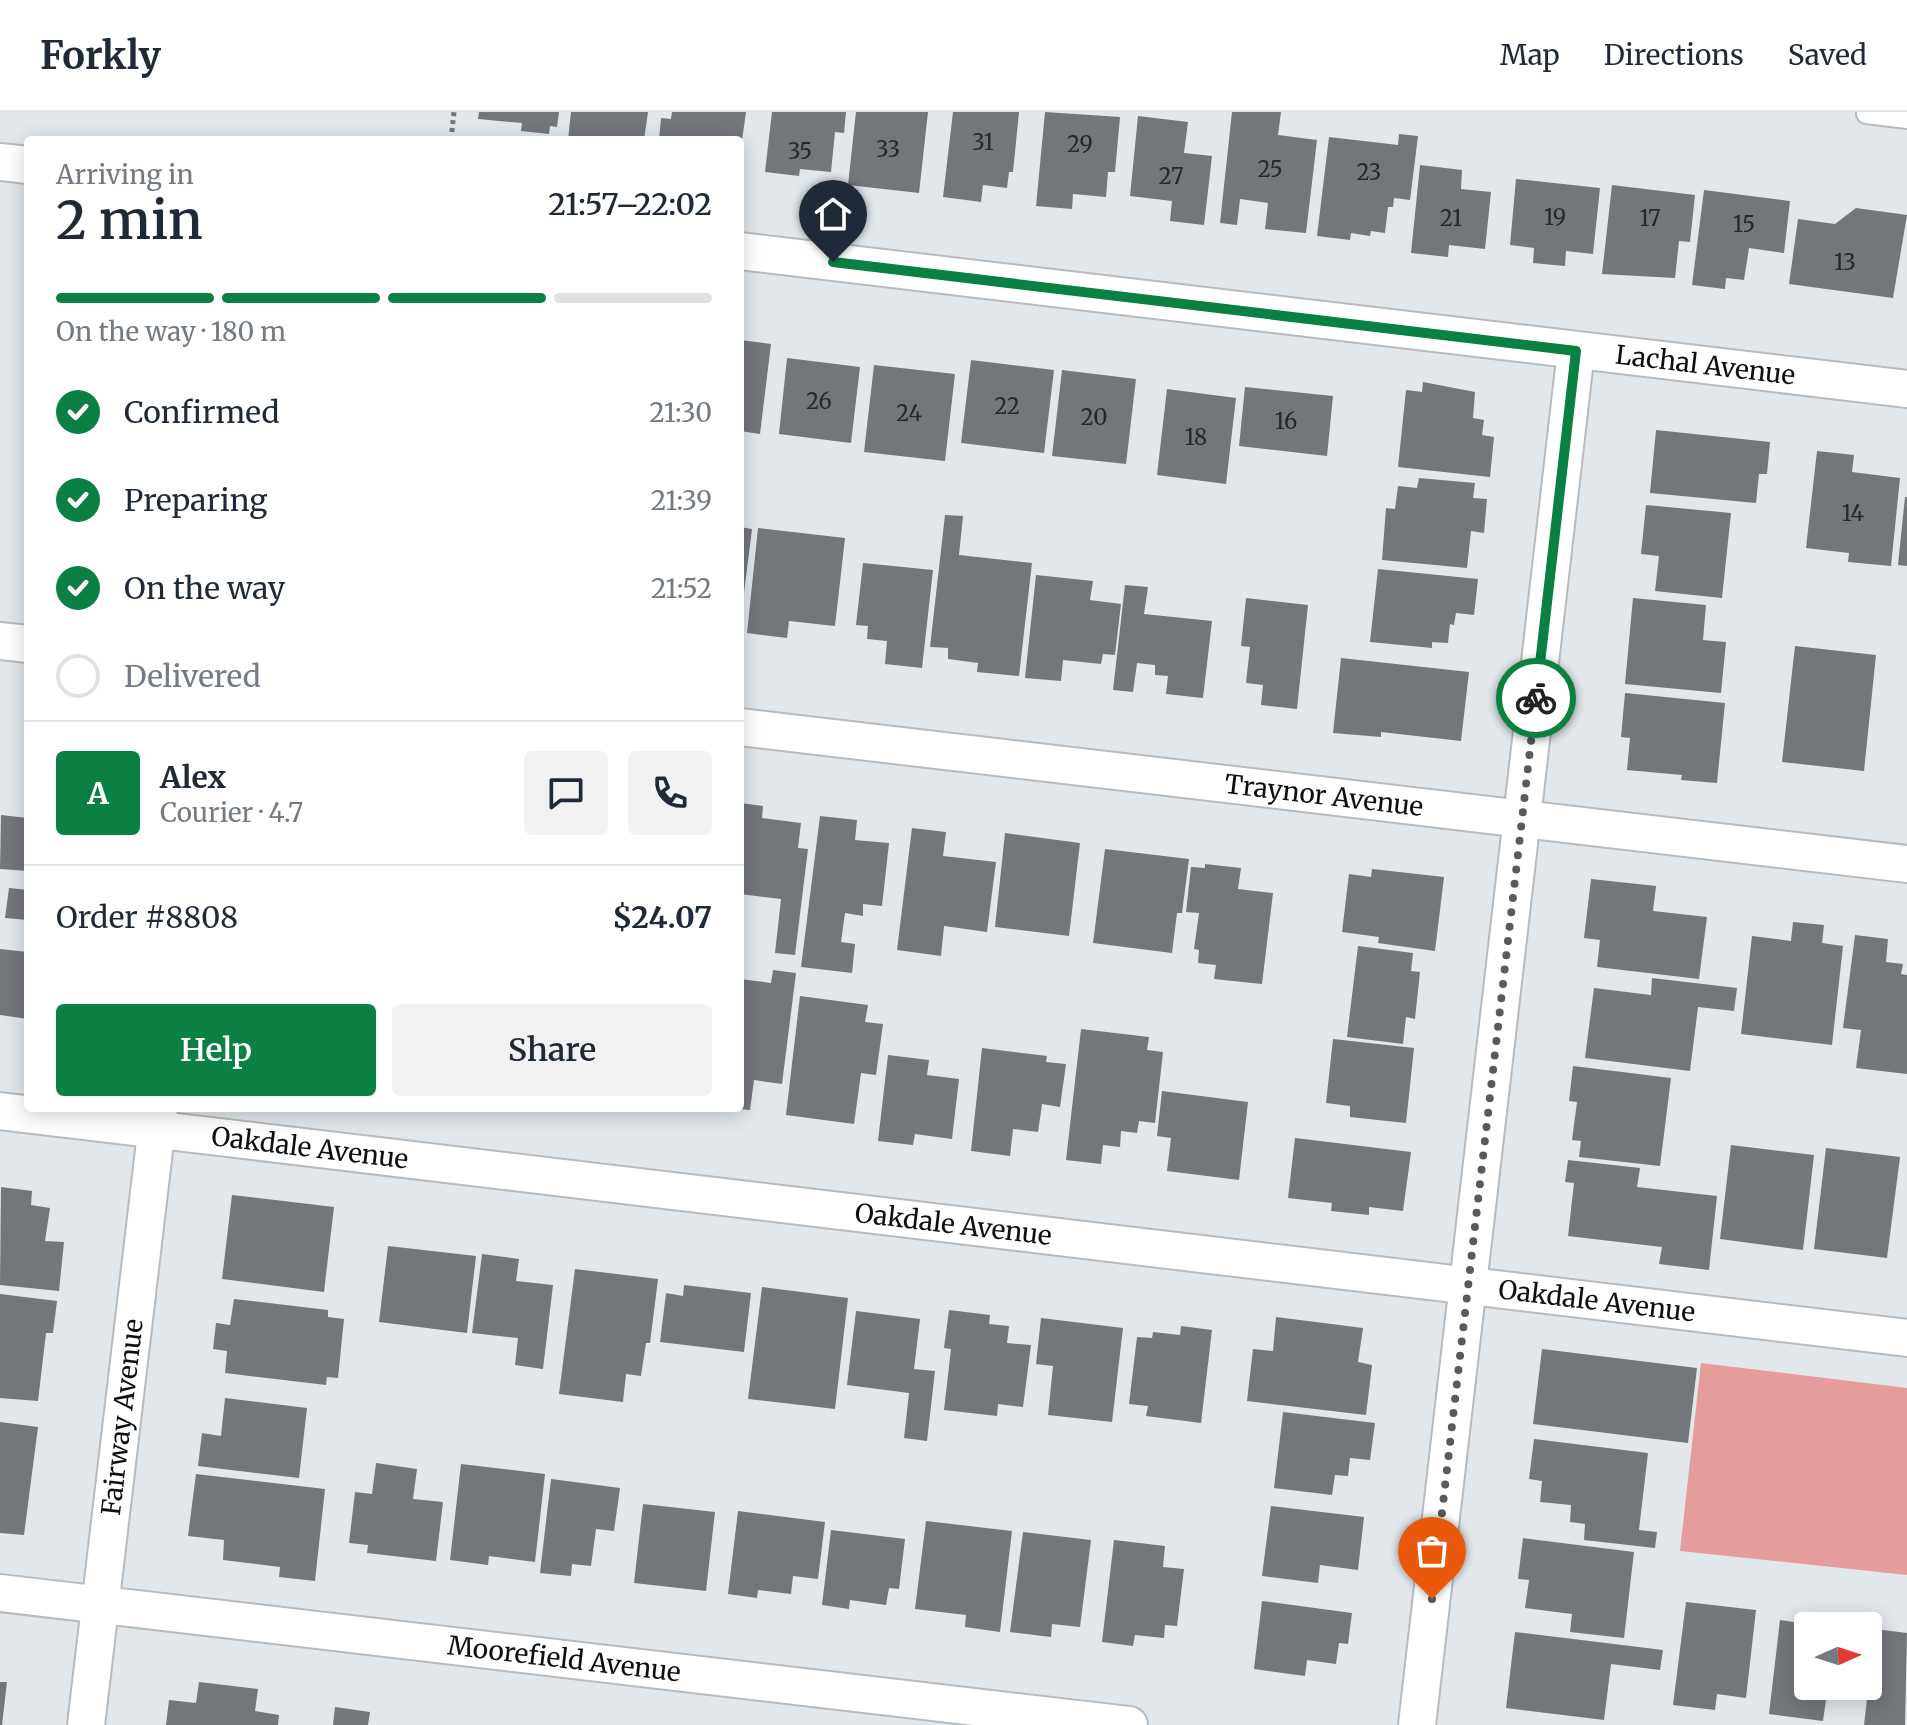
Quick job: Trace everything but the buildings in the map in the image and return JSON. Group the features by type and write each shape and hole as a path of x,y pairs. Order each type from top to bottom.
{"street":[{"path":"0,162 24,165"},
{"name":"Lachal Avenue","path":"744,251 1907,389"},
{"path":"1417,1725 1576,351"},
{"path":"0,641 24,644"},
{"name":"Traynor Avenue","path":"744,727 1907,864"},
{"name":"Oakdale Avenue","path":"0,1111 157,1119 1468,1286 1907,1338"},
{"name":"Fairway Avenue","path":"86,1725 157,1119"},
{"name":"Moorefield Avenue","path":"0,1593 1129,1725"}],"lane":[{"path":"1866,114 1907,119"}],"path":[{"path":"451,136 454,112"}],"shaded area":[{"path":"1701,1363 1907,1388 1907,1575 1680,1551"}],"way so far":[{"path":"1432,1599 1536,698"}],"route":[{"path":"833,262 1576,351 1536,698"}]}
